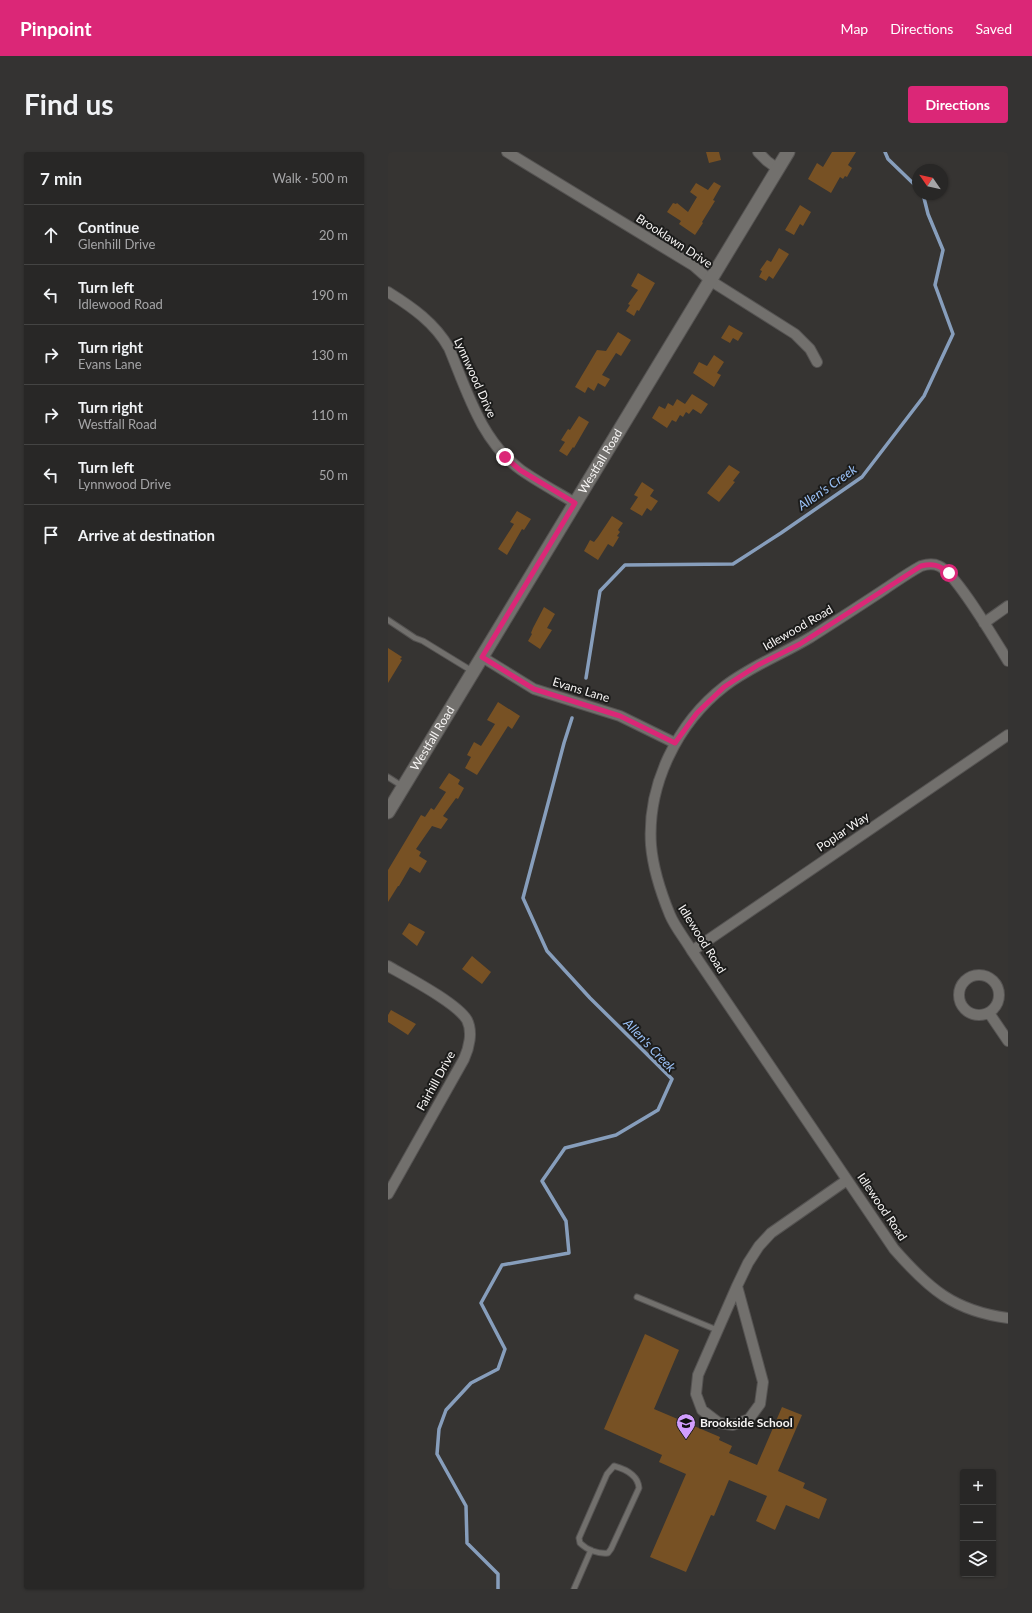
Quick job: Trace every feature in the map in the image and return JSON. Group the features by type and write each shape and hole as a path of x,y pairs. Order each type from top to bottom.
{"street":[{"path":"758,152 778,169"},
{"name":"Westfall Road","path":"388,812 788,152"},
{"name":"Brooklawn Drive","path":"512,153 694,266 711,281 795,334 810,349 817,362"},
{"name":"Lynnwood Drive","path":"388,292 418,312 438,331 444,339 474,410 484,429 505,457 520,470 575,503"},
{"name":"Idlewood Road","path":"984,623 949,573 940,566 926,565 916,569 800,644 758,665 730,682 697,713 675,743 659,781 653,809 651,845 659,884 670,916 692,951 894,1249 928,1286 941,1295 966,1309 1008,1318"},
{"path":"1008,606 984,623 1008,661"},
{"name":"Evans Lane","path":"482,657 534,689 620,716 675,743"},
{"name":"Poplar Way","path":"692,951 1008,735"},
{"name":"Fairhill Drive","path":"388,966 454,1006 467,1020 470,1037 468,1050 464,1059 388,1194"},
{"path":"983,975 995,982 999,995 998,1002 989,1013 976,1016 970,1014 961,1005 959,999 960,986 970,977 983,975"},
{"path":"989,1013 1008,1041"},
{"path":"736,1286 763,1382 760,1404 749,1419 733,1425 719,1423 702,1410 696,1394 698,1375 736,1286 759,1246 771,1233 847,1180"}],"lane":[{"path":"388,620 415,638 423,641 473,672"},
{"path":"388,777 403,786"},
{"path":"637,1297 717,1330"},
{"path":"614,1466 635,1477 639,1482 639,1488 608,1553 602,1554 591,1550 580,1542 579,1538 607,1474 614,1466"},
{"path":"574,1589 591,1550"}],"building":[{"path":"706,152 719,152 721,160 709,163"},
{"path":"832,152 856,152 848,165 852,168 847,177 845,176 843,179 840,177 831,193 808,179 817,163 823,167"},
{"path":"714,182 721,186 713,200 715,201 695,235 679,224 681,221 667,212 673,203 677,203 688,212 697,197 690,192 696,183 708,190"},
{"path":"800,205 811,212 803,226 800,224 794,235 785,230"},
{"path":"779,248 789,254 773,279 769,276 766,281 759,277 762,271 760,270 767,260 771,262"},
{"path":"638,273 655,283 639,311 637,310 634,316 626,311 630,305 628,304 638,290 631,286"},
{"path":"729,325 743,333 738,341 733,338 730,343 721,338"},
{"path":"618,332 631,340 621,356 616,353 602,375 610,379 605,387 598,383 594,391 588,387 585,393 575,387 597,350 606,351"},
{"path":"714,355 724,362 717,373 721,375 714,387 693,373 699,362 707,366"},
{"path":"692,394 708,404 701,414 693,409 689,414 686,412 683,417 680,415 676,422 672,420 667,428 652,418 659,406 665,409 668,403 673,406 677,399 685,404"},
{"path":"579,416 589,422 574,448 573,447 567,456 559,451 565,442 561,440"},
{"path":"729,465 740,472 733,481 735,482 719,502 707,493"},
{"path":"642,482 654,490 650,496 658,501 651,511 647,508 642,516 630,509 638,497 634,495"},
{"path":"517,511 531,519 524,530 522,529 507,555 498,549 514,524 510,522"},
{"path":"612,516 623,523 618,530 620,532 617,536 619,537 613,547 608,544 598,560 584,551 590,540 594,542 598,537"},
{"path":"544,607 555,614 547,628 552,630 540,649 528,641"},
{"path":"388,648 402,657 400,659 402,660 388,683"},
{"path":"498,702 520,716 512,729 508,726 477,775 465,768 471,757 467,755 474,742 481,746 495,724 487,720"},
{"path":"449,773 460,780 458,784 464,788 458,799 456,798 443,816 448,819 441,829 432,826 416,849 421,852 419,856 427,861 420,873 410,867 388,902 388,870 421,815 425,817 431,808 434,810 446,792 439,788"},
{"path":"409,923 425,932 417,946 402,934"},
{"path":"472,956 491,972 482,984 462,969"},
{"path":"391,1010 416,1024 408,1035 388,1022 388,1015"},
{"path":"645,1334 679,1350 654,1409 720,1437 719,1440 732,1446 729,1453 757,1465 782,1407 802,1415 778,1471 805,1483 803,1488 827,1499 819,1519 786,1505 775,1530 756,1521 767,1496 729,1480 714,1516 711,1515 686,1572 650,1557 686,1474 659,1462 662,1455 604,1429"}],"waterway":[{"name":"Allen's Creek","path":"885,152 888,159 912,182"},
{"name":"Allen's Creek","path":"586,678 600,591 625,565 733,564 862,477 924,396 953,334 935,285 943,250 928,214 924,200"},
{"name":"Allen's Creek","path":"498,1589 498,1574 467,1543 466,1506 437,1454 439,1429 446,1410 471,1383 498,1369 505,1349 481,1303 502,1265 569,1253 566,1221 542,1181 565,1148 616,1135 658,1110 672,1079 590,998 547,951 523,898 572,718"}],"place":[{"name":"Brookside School","path":"686,1440"}],"route":[{"path":"505,457 520,470 575,503 482,657 534,689 620,716 675,743 688,724 710,699 742,674 800,644 921,566 931,564 940,566 949,573"}]}
